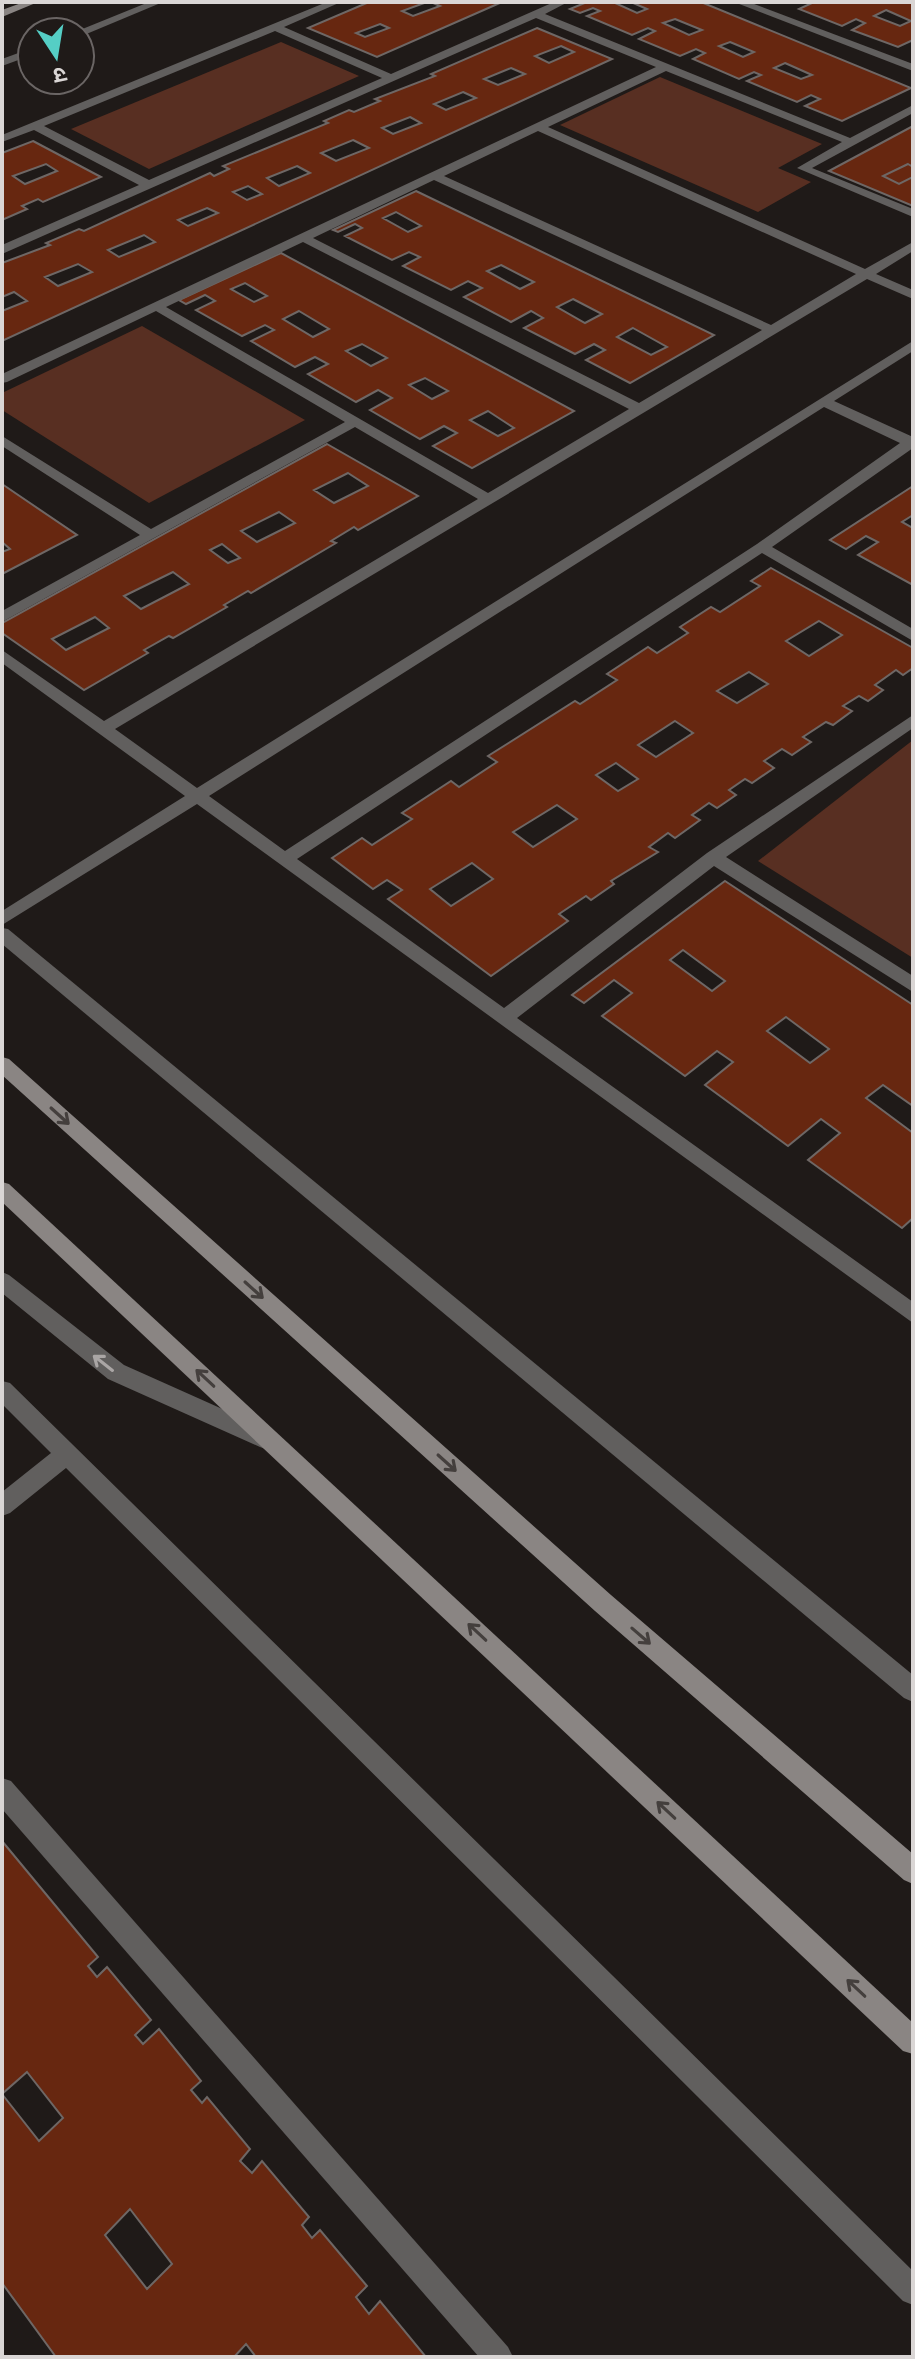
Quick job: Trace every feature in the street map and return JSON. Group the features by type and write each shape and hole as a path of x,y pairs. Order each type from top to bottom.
{"street":[{"path":"2,14 33,2"},
{"path":"96,27 158,2"},
{"path":"2,139 336,2"},
{"path":"2,250 563,2"},
{"path":"739,2 913,68"},
{"path":"535,14 851,142"},
{"path":"275,27 391,78"},
{"path":"2,379 665,67"},
{"path":"913,108 803,168 913,213"},
{"path":"35,126 149,185"},
{"path":"537,126 913,295"},
{"path":"433,175 772,330"},
{"path":"302,237 639,409"},
{"path":"104,728 913,246"},
{"path":"156,306 489,499"},
{"path":"2,919 913,345"},
{"path":"823,401 912,442"},
{"path":"2,617 355,422"},
{"path":"2,440 150,535"},
{"path":"285,859 762,547 912,442"},
{"path":"762,547 913,636"},
{"path":"2,655 913,1314"},
{"path":"504,1018 713,857 913,720"},
{"path":"713,857 913,985"},
{"path":"2,934 913,1690"},
{"path":"2,1064 603,1603 913,1871"},
{"path":"2,1190 913,2041"},
{"path":"2,1281 116,1372 275,1443"},
{"path":"2,1390 913,2291"},
{"path":"2,1506 66,1455"},
{"path":"2,1790 498,2357"}],"shaded area":[{"path":"281,42 359,76 149,169 71,129"},
{"path":"660,77 822,144 778,168 811,182 758,212 560,125"},
{"path":"142,326 305,420 149,503 2,410 2,393"},
{"path":"913,740 913,958 758,861"}],"building":[{"path":"369,2 427,2 402,11 413,16 440,6 431,2 502,2 377,57 308,28","holes":["380,24 389,28 365,37 356,33"]},
{"path":"587,2 613,2 637,13 647,9 631,2 701,2 911,88 842,121 805,106 820,99 811,95 797,102 747,81 761,75 754,72 739,79 693,59 705,53 696,49 680,56 639,39 655,31 648,28 632,35 587,16 600,11 593,8 580,13 570,9","holes":["675,19 702,30 689,35 663,23","730,42 754,52 743,57 719,46","785,63 812,75 801,79 774,68"]},
{"path":"814,2 913,2 913,40 898,47 852,30 865,23 856,19 842,26 799,9","holes":["886,10 911,21 900,26 874,16"]},
{"path":"537,28 612,59 2,341 2,311 27,301 14,292 2,297 2,263 50,245 46,243 79,229 84,231 210,173 214,176 229,169 223,166 435,76 431,74","holes":["561,46 574,52 549,63 535,56","511,68 525,74 498,85 484,79","463,92 476,98 446,110 434,104","410,117 421,123 393,134 382,128","353,140 369,148 336,161 321,153","297,166 310,173 279,186 267,178","248,186 262,194 247,200 233,192","207,208 218,213 188,226 178,220","144,235 155,242 119,257 108,250","78,264 92,272 58,286 45,277"]},
{"path":"913,126 913,206 829,171"},
{"path":"33,141 101,177 43,202 38,199 22,206 27,209 2,220 2,153","holes":["46,164 57,171 25,184 13,176"]},
{"path":"908,164 913,167 913,177 899,184 883,176"},
{"path":"416,191 714,335 630,383 586,360 605,350 594,344 575,354 524,328 543,318 531,311 511,322 464,297 482,288 468,281 451,290 403,266 420,257 409,252 392,260 345,236 362,228 355,224 338,232 333,230","holes":["396,212 421,226 408,232 383,218","501,265 534,282 520,289 487,271","573,299 602,314 585,323 557,307","633,328 667,347 651,355 617,337"]},
{"path":"281,253 574,411 472,468 433,446 457,433 444,426 420,439 370,410 392,398 378,390 356,402 308,374 328,364 315,357 295,367 251,341 274,330 265,325 242,336 196,310 215,301 205,295 186,304 179,300","holes":["245,283 267,296 254,302 231,289","299,311 329,329 313,337 283,319","362,344 387,358 371,366 346,351","425,378 448,391 432,399 409,385","488,411 514,428 498,436 470,420"]},
{"path":"327,444 418,496 358,530 354,527 331,541 336,543 251,593 248,591 224,605 227,607 173,638 169,636 144,650 148,653 84,690 2,633 2,623","holes":["348,473 368,486 334,503 314,490","279,512 295,523 257,542 241,531","222,544 240,558 228,563 210,550","173,572 189,584 141,609 124,596","95,617 109,628 66,650 52,639"]},
{"path":"2,484 77,535 2,574 2,552 10,549 2,542"},
{"path":"913,486 913,515 902,522 913,528 913,585 858,555 878,542 866,536 846,549 830,540"},
{"path":"771,568 913,648 913,668 903,675 896,670 875,685 883,690 868,701 859,696 843,706 852,711 833,725 826,722 803,737 811,742 792,755 782,749 764,761 774,768 752,783 745,779 729,790 736,795 717,808 709,803 692,815 700,820 675,838 668,833 649,847 658,852 611,881 614,884 591,900 586,896 559,914 568,921 491,976 388,899 402,890 387,880 373,889 332,858 362,838 372,845 412,819 402,813 451,781 459,787 497,762 488,756 575,701 580,704 617,680 607,674 648,647 657,653 688,633 680,627 711,607 720,612 760,586 751,581","holes":["819,621 842,635 809,656 786,641","749,672 768,684 737,703 717,691","675,721 693,733 656,757 638,745","616,763 638,779 618,791 596,775","557,805 577,819 533,847 513,832","472,863 493,879 451,906 430,889"]},
{"path":"725,881 913,1005 913,1106 883,1085 866,1098 913,1133 913,1218 902,1228 808,1160 840,1133 821,1119 788,1146 705,1085 733,1062 717,1051 685,1076 602,1016 632,993 614,980 584,1003 572,995","holes":["683,950 725,981 712,991 670,960","786,1017 829,1049 810,1063 767,1031"]},
{"path":"2,1841 98,1957 88,1966 97,1977 107,1967 151,2020 135,2035 143,2044 159,2029 201,2081 191,2090 202,2103 207,2097 250,2149 240,2161 252,2173 262,2161 309,2217 302,2225 312,2238 320,2230 367,2286 356,2297 369,2314 380,2301 426,2357 256,2357 246,2344 234,2357 56,2357 2,2283","holes":["27,2072 63,2118 39,2141 2,2094","130,2209 172,2264 147,2289 105,2235"]}]}
